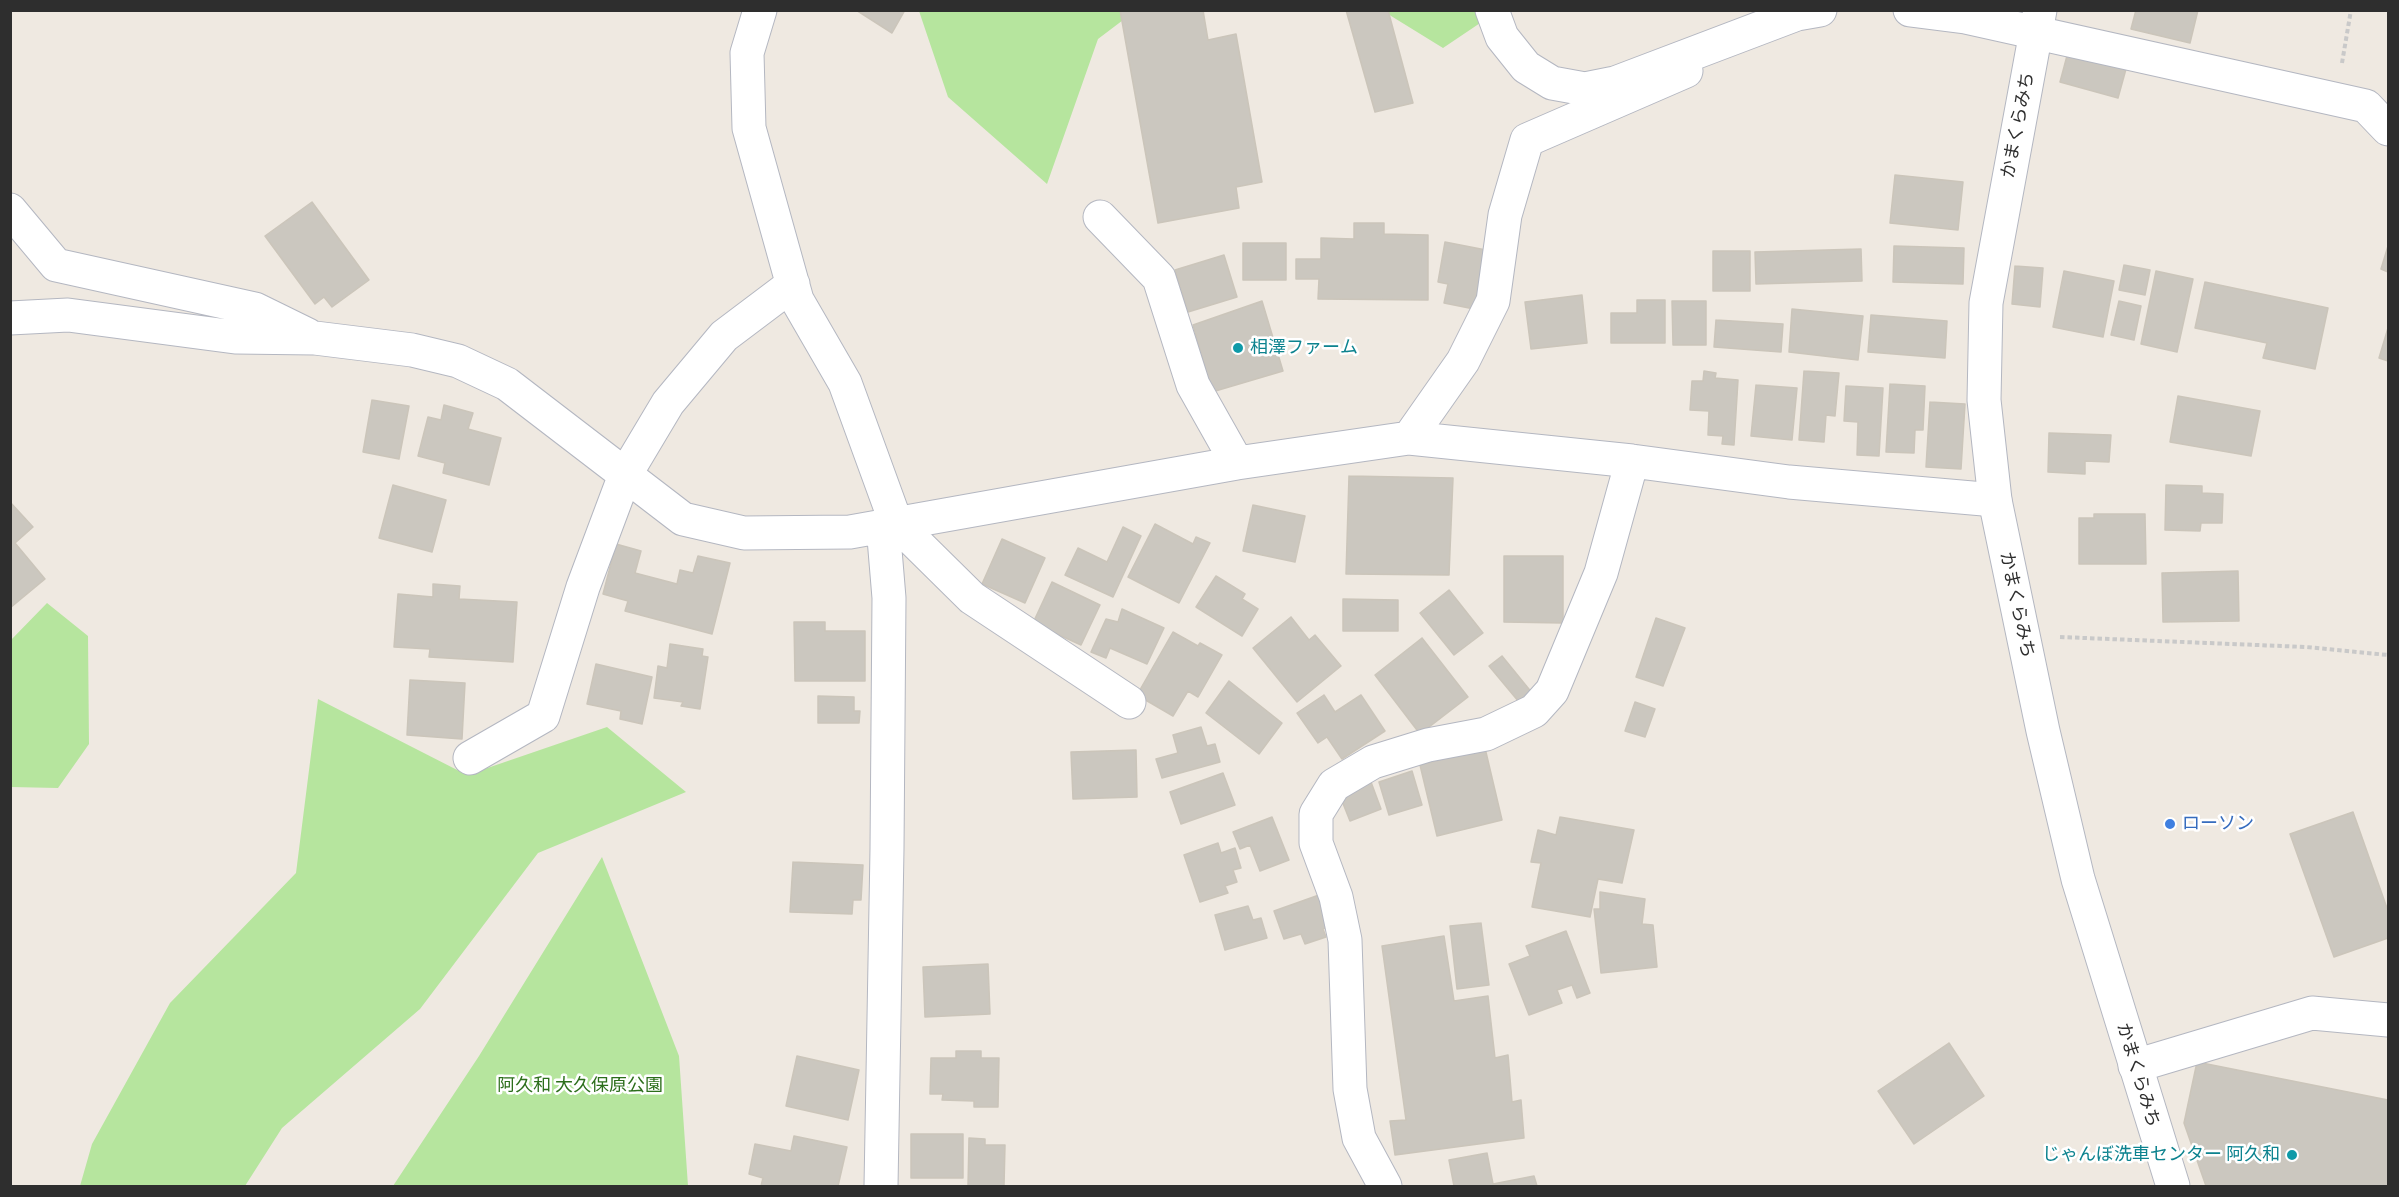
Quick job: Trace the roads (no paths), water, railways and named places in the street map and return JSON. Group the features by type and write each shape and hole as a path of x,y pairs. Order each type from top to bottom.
{"street":[{"path":"760,10 747,53 748,128 797,300 845,383 889,525 881,1186"},
{"path":"1492,10 1502,37 1526,67 1552,83 1585,89 1615,83 1797,14 1820,10"},
{"path":"1910,10 1965,17 2038,22 2366,106 2388,129"},
{"name":"かまくらみち","path":"2038,22 1986,303 1984,400 1995,500 2078,879 2173,1186"},
{"path":"1409,438 1462,361 1493,301 1505,215 1527,140 1686,71 1681,58"},
{"path":"10,210 56,265 255,309 315,338"},
{"path":"1100,217 1159,278 1193,385 1237,463"},
{"path":"470,758 543,716 583,587 625,475 668,403 724,336 793,284"},
{"path":"10,318 68,315 235,337 315,338 412,350 458,361 507,384 682,519 744,533 850,532 1237,463 1409,438 1632,461 1789,482 1995,500"},
{"path":"1385,1186 1359,1138 1350,1089 1344,940 1336,897 1316,843 1316,814 1334,785 1374,762 1428,745 1486,734 1534,711 1552,691 1601,573 1632,461"},
{"path":"889,525 972,598 1129,702"},
{"path":"2135,1066 2312,1012 2388,1020"}],"place":[{"name":"相澤ファーム","path":"1238,348"},
{"name":"ローソン","path":"2170,824"},
{"name":"じゃんぼ洗車センター 阿久和","path":"2292,1155"}],"park label":[{"name":"阿久和 大久保原公園","path":"580,1086"}]}
